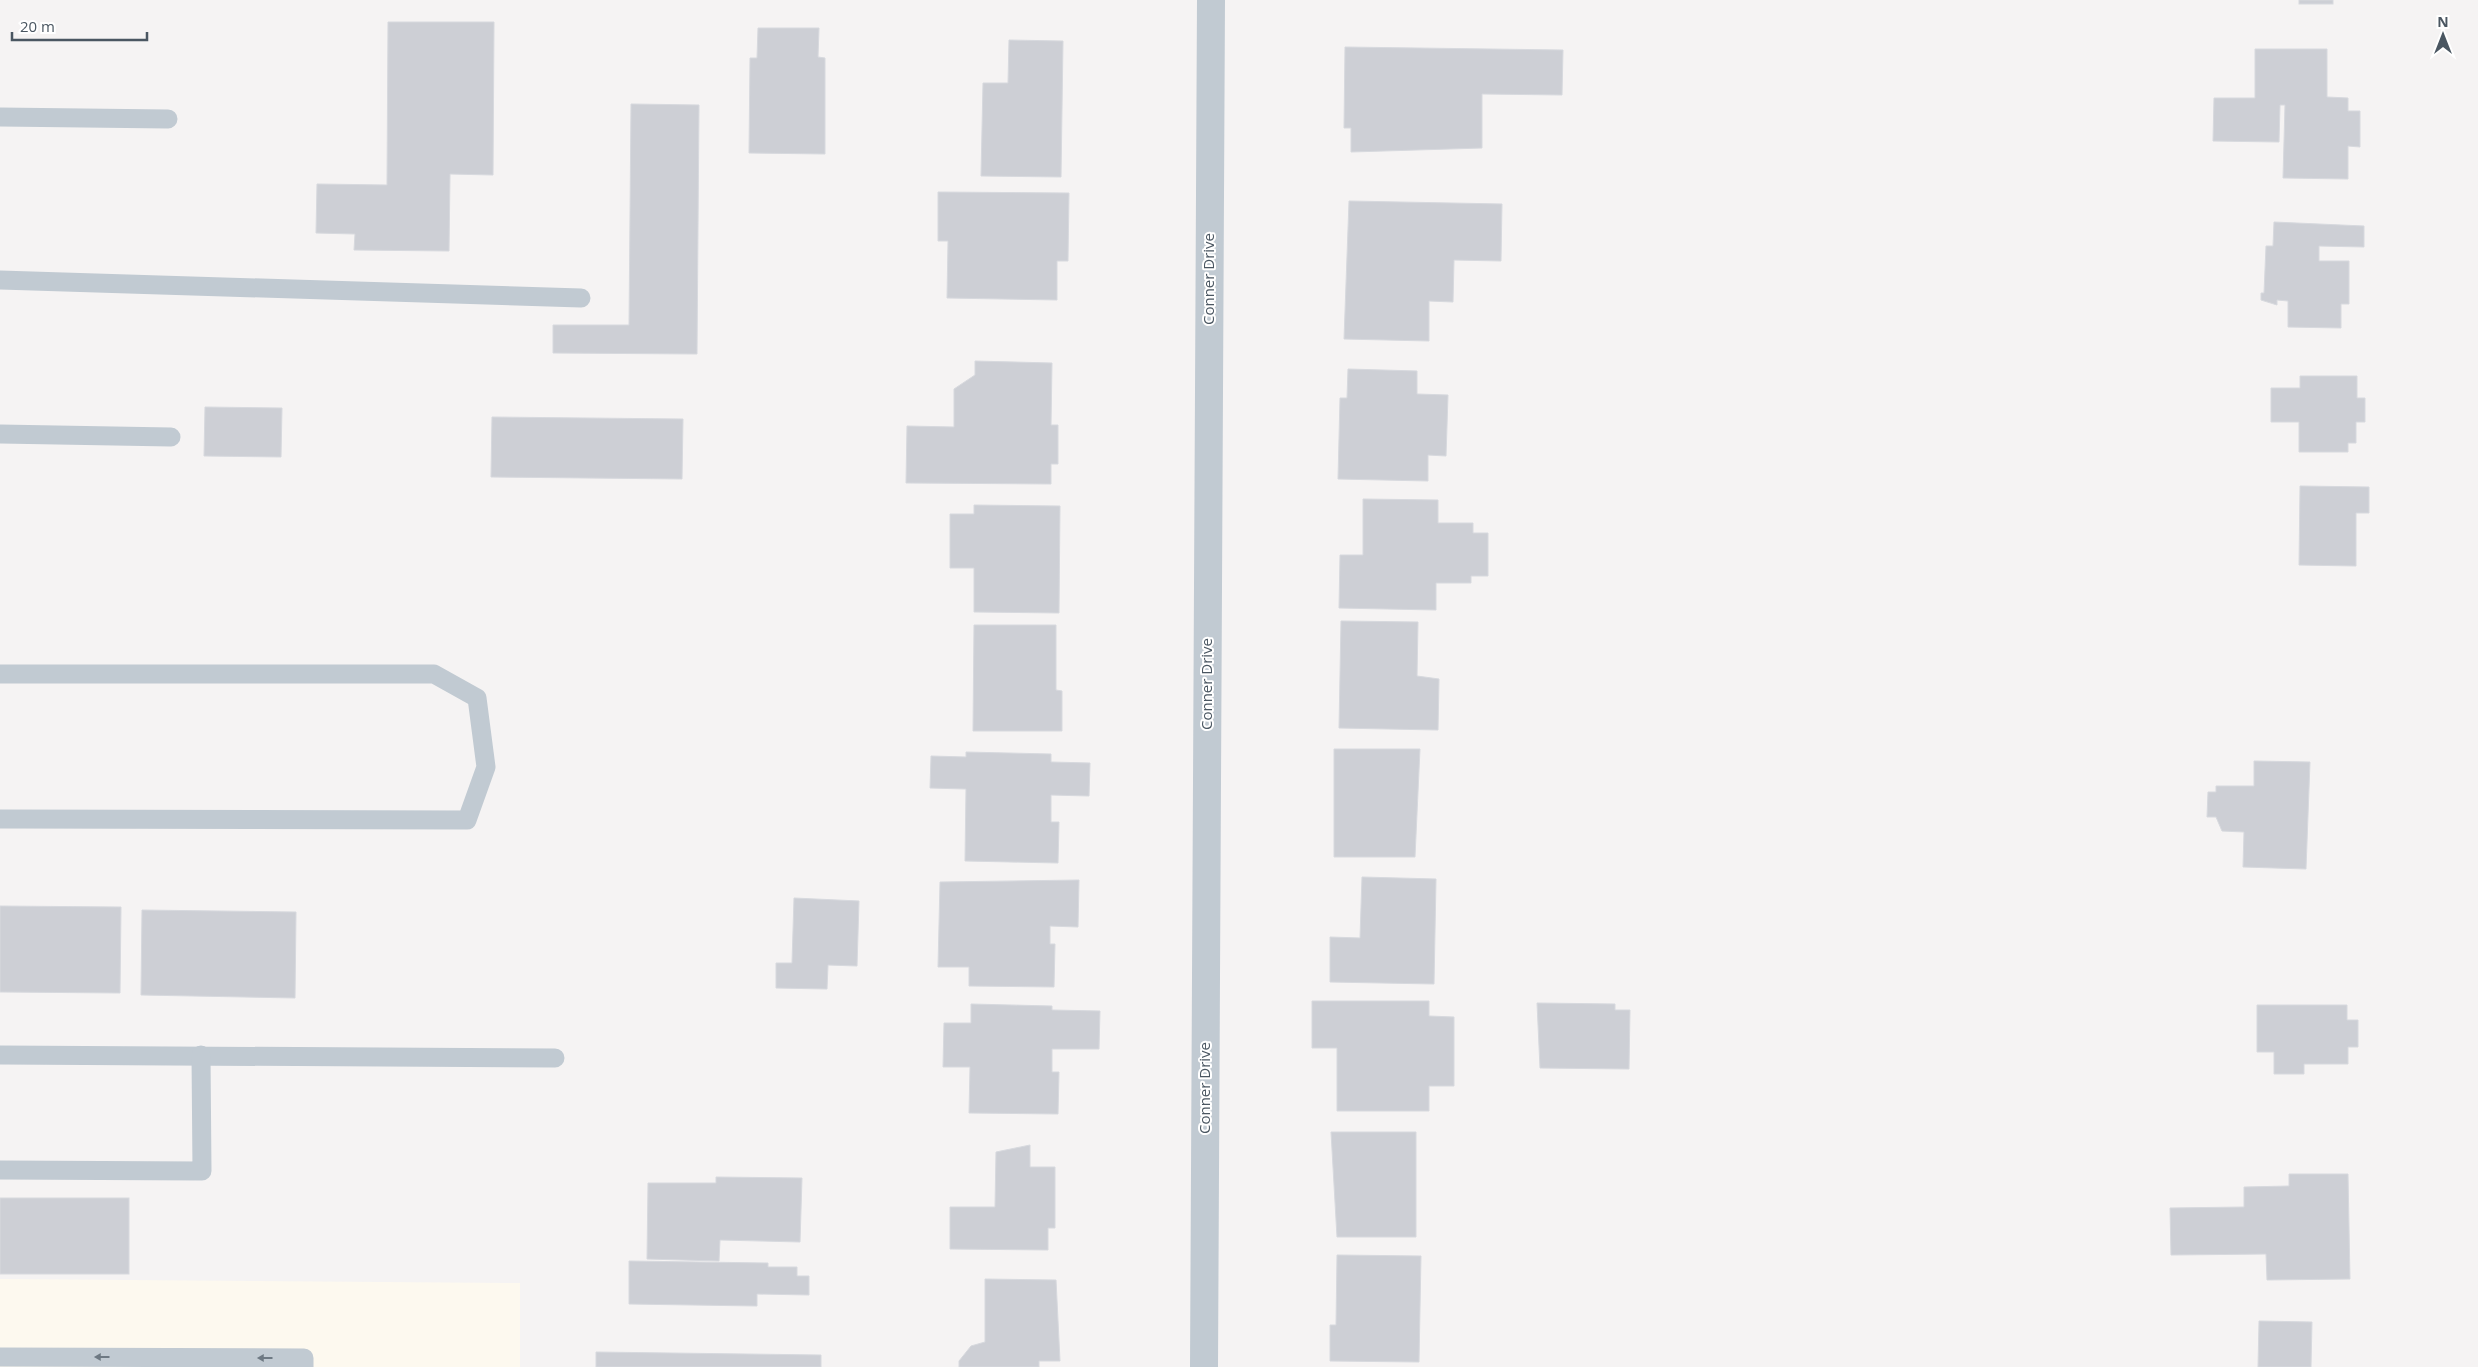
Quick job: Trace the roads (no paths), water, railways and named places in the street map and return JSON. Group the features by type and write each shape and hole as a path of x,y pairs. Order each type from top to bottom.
{"street":[{"name":"Conner Drive","path":"1204,1367 1211,0"}],"lane":[{"path":"0,117 168,119"},
{"path":"0,280 580,298"},
{"path":"0,434 171,437"},
{"path":"0,674 434,674 477,698 486,768 467,820 0,819"},
{"path":"0,1055 555,1058"},
{"path":"0,1170 202,1171 201,1055"},
{"path":"0,1357 304,1358 304,1367"}]}
